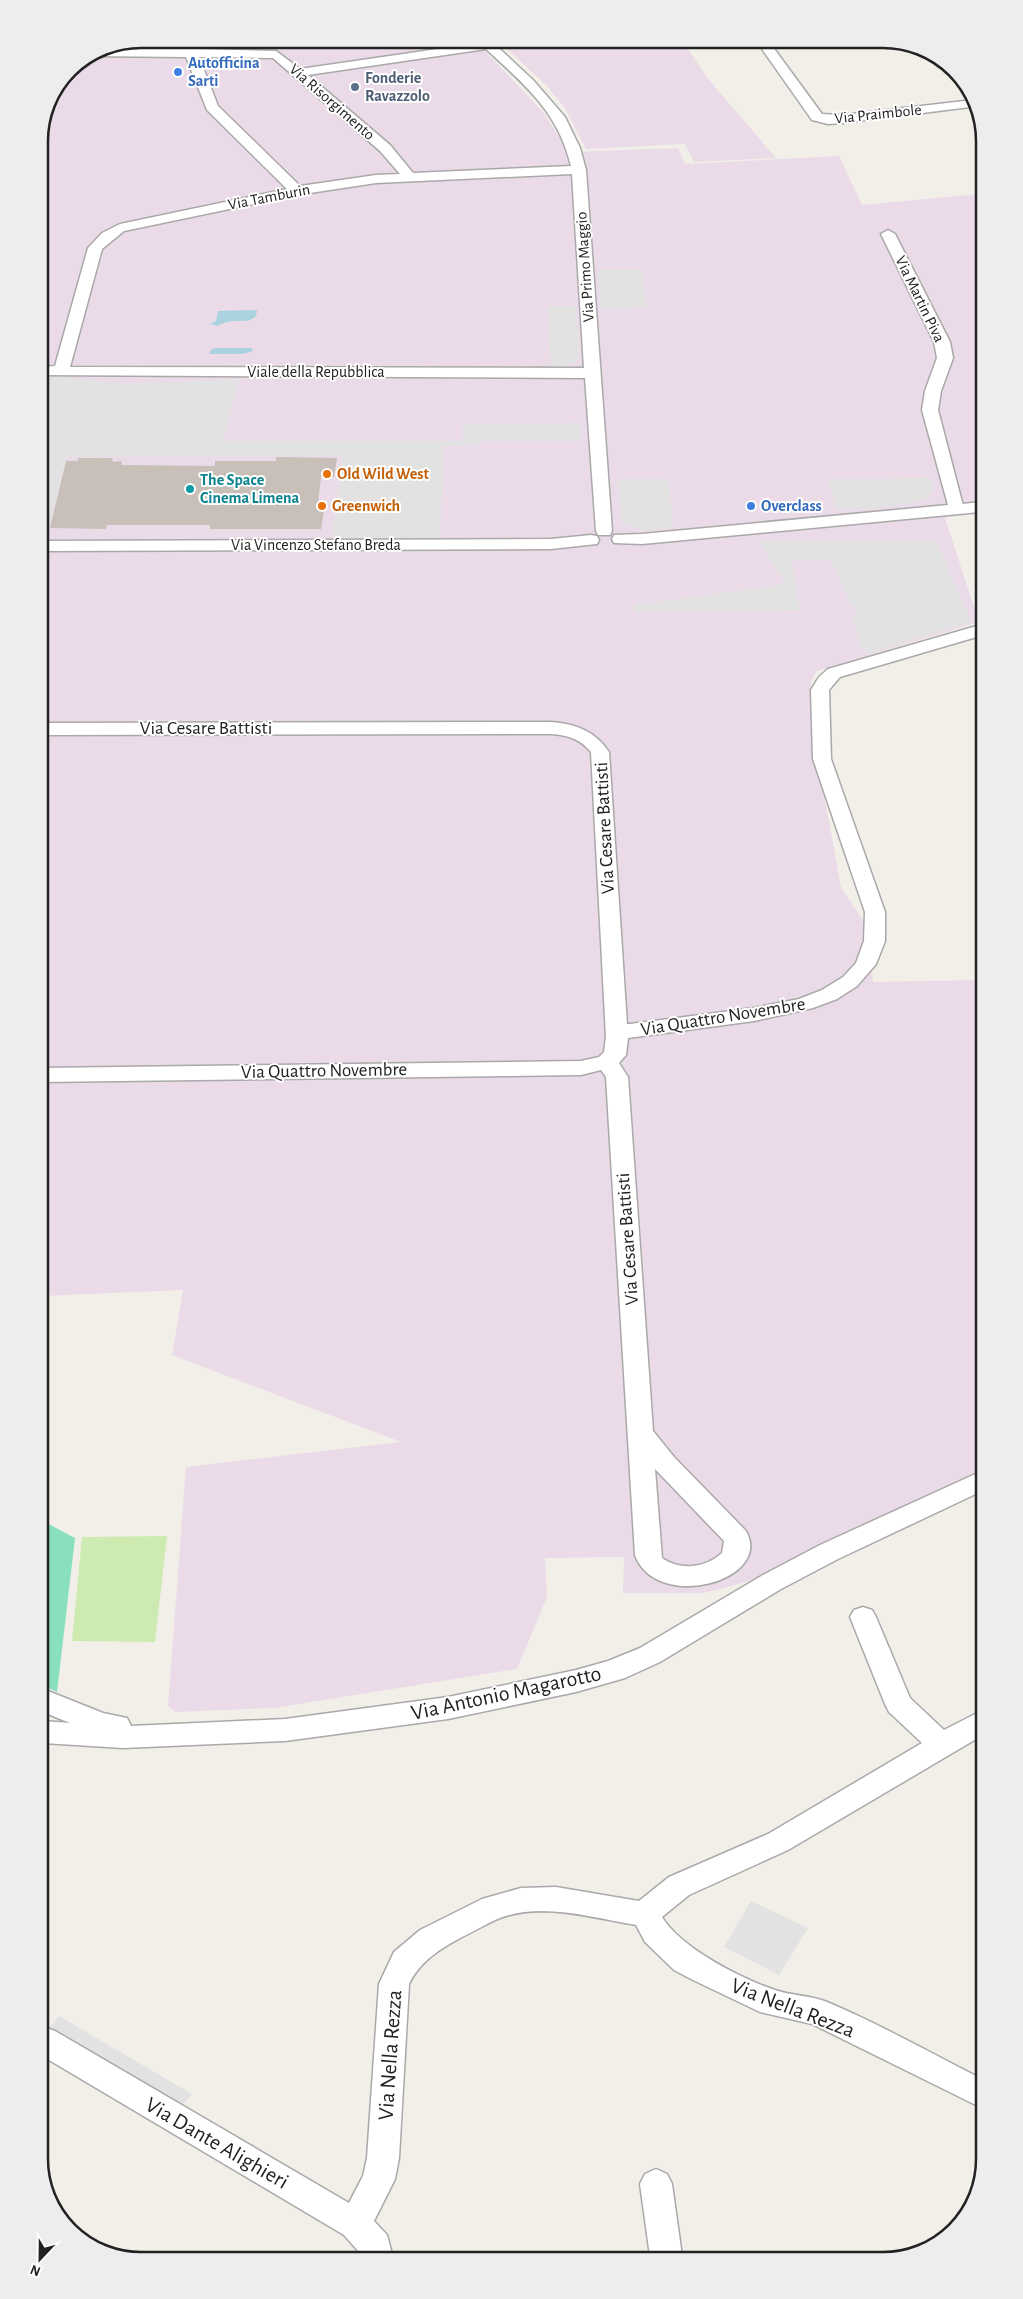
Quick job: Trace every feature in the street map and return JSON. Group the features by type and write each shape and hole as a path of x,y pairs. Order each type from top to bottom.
{"street":[{"path":"192,48 192,53 212,107 297,190"},
{"path":"298,73 450,48"},
{"name":"Via Primo Maggio","path":"492,48 561,120 574,147 580,170 587,312 593,374 597,536"},
{"name":"Via Praimbole","path":"768,48 817,116 821,118 843,119 968,104"},
{"name":"Via Risorgimento","path":"110,53 250,53 276,55 384,148 406,172 406,177"},
{"name":"Via Tamburin","path":"61,371 93,254 99,242 130,225 297,190 406,177 580,170"},
{"name":"Via Martin Piva","path":"888,234 944,348 945,358 933,391 930,410 954,502 959,509"},
{"name":"Viale della Repubblica","path":"48,371 593,374"},
{"name":"Via Vincenzo Stefano Breda","path":"48,546 544,544 597,536 596,544 608,545 620,539 642,539 976,507"},
{"name":"Via Quattro Novembre","path":"617,1031 630,1031 792,1009 826,998 848,984 862,967 872,948 877,928 875,912 822,759 820,690 825,680 834,673 976,631"},
{"name":"Via Cesare Battisti","path":"48,729 551,728 572,731 593,740 600,752 617,1031 615,1055 606,1062 613,1069 616,1077 648,1555 653,1565 667,1572 700,1576 722,1568 732,1559 736,1550 737,1538 665,1464 641,1434"},
{"name":"Via Quattro Novembre","path":"48,1075 581,1068 606,1062"},
{"name":"Via Antonio Magarotto","path":"48,1732 123,1737 285,1730 440,1710 521,1694 615,1670 650,1655 766,1586 821,1556 976,1483"},
{"path":"862,1617 900,1704 940,1744"},
{"name":"Via Antonio Magarotto","path":"48,1702 100,1723 165,1735"},
{"path":"646,1914 663,1897 679,1886 778,1842 940,1744 976,1725"},
{"name":"Via Nella Rezza","path":"354,2224 380,2179 394,1984 405,1961 425,1943 460,1923 492,1908 521,1900 556,1899 646,1914 656,1933 685,1961 771,2002 817,2012 976,2092"},
{"name":"Via Dante Alighieri","path":"48,2043 354,2224 375,2246 376,2251"},
{"path":"656,2184 665,2252"}],"shaded area":[{"path":"128,48 483,48 544,113 568,152 678,148 685,164 839,156 862,205 976,194 976,502 945,518 976,613 976,623 817,671 811,681 814,741 841,887 869,930 873,982 976,980 976,1474 760,1578 704,1593 623,1593 624,1557 545,1558 547,1597 517,1669 274,1708 175,1712 168,1706 186,1467 401,1442 172,1355 183,1290 48,1296 48,134 49,122 57,99 67,84 79,71 99,57"},
{"path":"506,48 687,48 709,80 776,158 694,162 685,144 586,149 565,108 547,86"},
{"path":"598,270 642,270 647,308 600,309"},
{"path":"547,306 576,306 580,354 576,362 566,366 551,366"},
{"path":"48,377 125,384 239,379 223,441 463,441 463,424 580,423 582,441 479,441 479,445 444,446 440,538 332,538 342,456 67,457 48,531"},
{"path":"931,478 935,486 926,498 914,503 870,509 836,509 828,479"},
{"path":"617,479 669,479 673,528 645,531 622,524"},
{"path":"758,540 936,540 971,621 869,654 860,648 853,616 856,615 855,606 851,605 831,560 792,560 800,610 635,612 634,605 785,584"},
{"path":"751,1901 808,1928 779,1975 724,1947"},
{"path":"59,2016 192,2094 179,2109 48,2031"}],"green space":[{"path":"48,1524 75,1538 57,1692 48,1688"},
{"path":"167,1536 155,1642 72,1641 82,1537"}],"water":[{"path":"257,310 256,316 252,319 223,323 218,326 210,324 216,321 218,311"},
{"path":"252,348 253,351 243,354 209,354 212,349"}],"building":[{"name":"The Space Cinema Limena","path":"276,457 337,458 334,477 321,477 318,504 325,504 321,529 210,529 210,525 107,525 106,529 50,528 66,461 78,461 78,458 112,458 113,462 122,461 121,465 215,466 215,461 276,461"}],"place":[{"name":"Autofficina Sarti","path":"178,72"},
{"name":"Fonderie Ravazzolo","path":"355,87"},
{"name":"Old Wild West","path":"327,474"},
{"name":"The Space Cinema Limena","path":"190,489"},
{"name":"Greenwich","path":"322,506"},
{"name":"Overclass","path":"751,506"}]}
